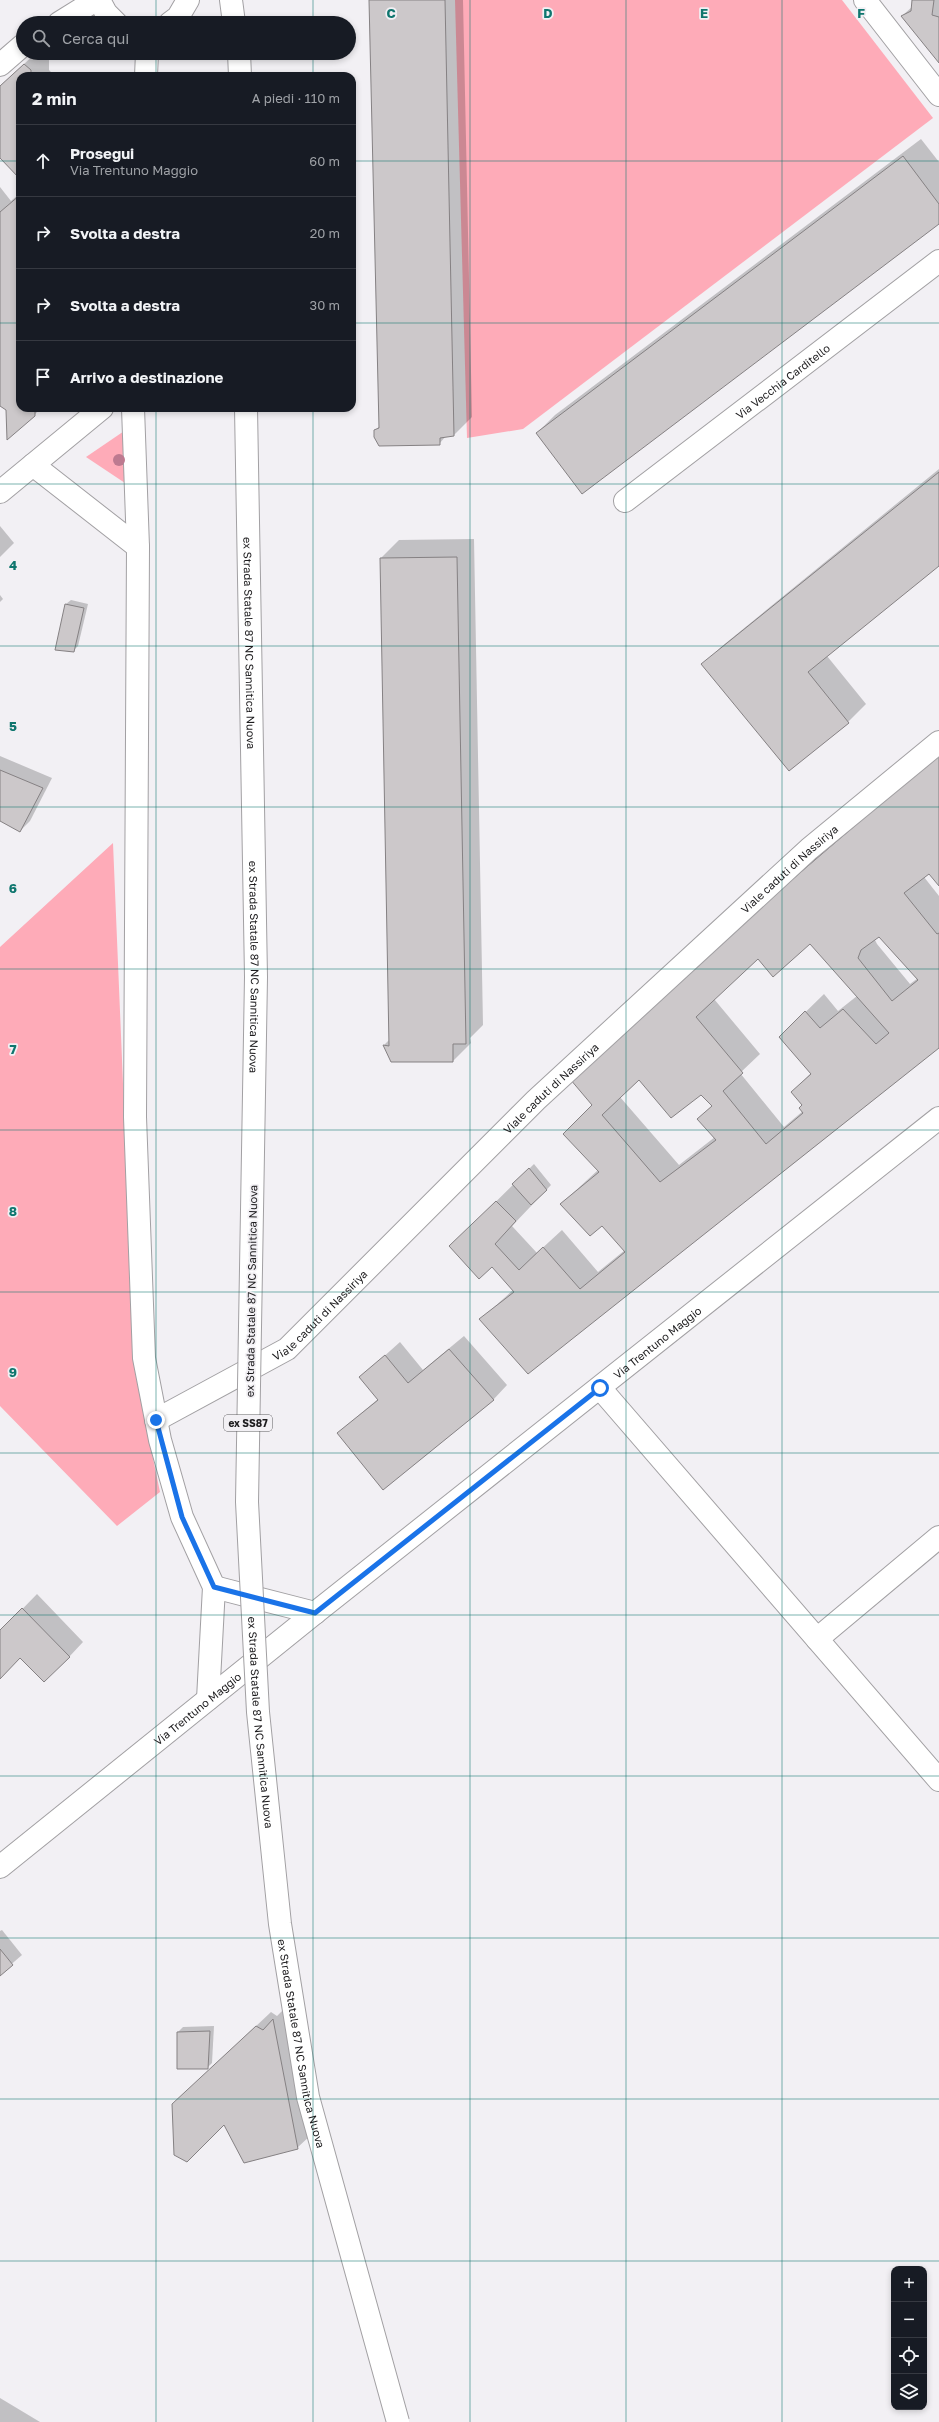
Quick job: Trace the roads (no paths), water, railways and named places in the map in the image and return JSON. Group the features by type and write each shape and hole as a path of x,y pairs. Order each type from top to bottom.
{"main road":[{"path":"71,16 98,0 109,16"},
{"path":"179,16 188,0"},
{"path":"231,0 233,16"},
{"path":"865,0 939,95"},
{"path":"0,65 16,51"},
{"path":"146,72 147,60"},
{"path":"239,60 240,72"},
{"name":"Via Vecchia Carditello","path":"625,501 939,261"},
{"path":"0,492 97,412"},
{"path":"133,412 138,547 135,1117 144,1358 156,1420 182,1517 214,1587 208,1699"},
{"name":"ex Strada Statale 87 NC Sannitica Nuova","path":"246,412 256,977 247,1502 258,1712 280,1924 308,2097 398,2422"},
{"path":"33,465 138,547"},
{"name":"Viale caduti di Nassiriya","path":"156,1420 287,1348 536,1100 809,849 939,742"},
{"name":"Via Trentuno Maggio","path":"0,1867 315,1613 939,1118"},
{"path":"600,1388 939,1780"},
{"path":"817,1639 939,1536"},
{"path":"214,1587 315,1613"}]}
